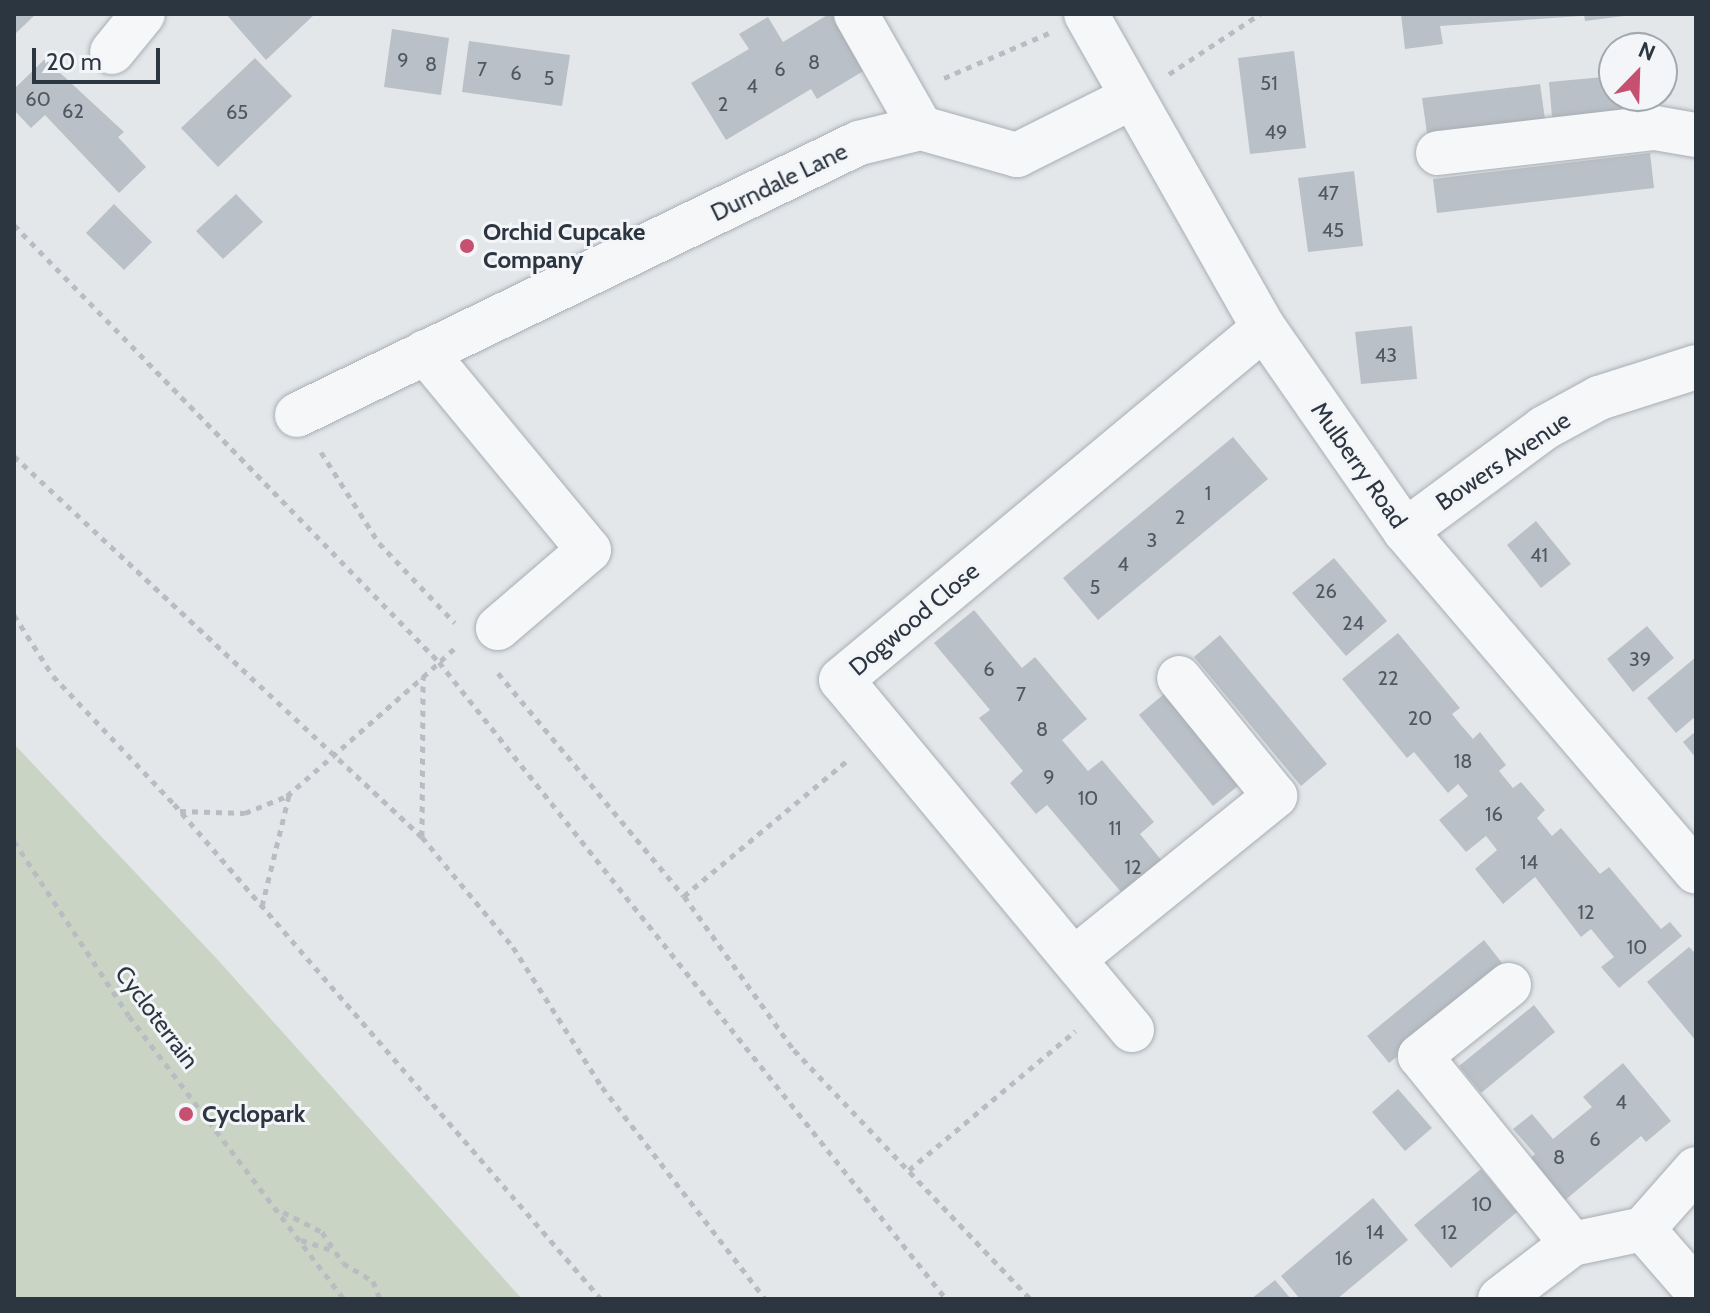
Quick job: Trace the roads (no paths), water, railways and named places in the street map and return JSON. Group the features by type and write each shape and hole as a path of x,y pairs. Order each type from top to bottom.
{"street":[{"path":"112,52 143,14"},
{"path":"856,14 912,112"},
{"name":"Mulberry Road","path":"1087,15 1131,98 1264,328 1405,531 1696,872"},
{"name":"Durndale Lane","path":"297,415 859,143 912,112 1017,155 1131,98"},
{"path":"1438,153 1655,128 1696,135"},
{"name":"Dogwood Close","path":"1121,1016 841,680 1264,328"},
{"path":"425,352 589,550 492,644"},
{"name":"Bowers Avenue","path":"1405,531 1544,428 1599,398 1696,367"},
{"path":"1074,959 1275,796 1179,678"},
{"path":"1509,985 1420,1056 1572,1244"},
{"path":"1500,1299 1572,1244 1643,1229 1696,1169"},
{"path":"1643,1229 1696,1290"}],"place":[{"name":"Orchid Cupcake Company","path":"467,246"},
{"name":"Cyclopark","path":"186,1114"}]}
